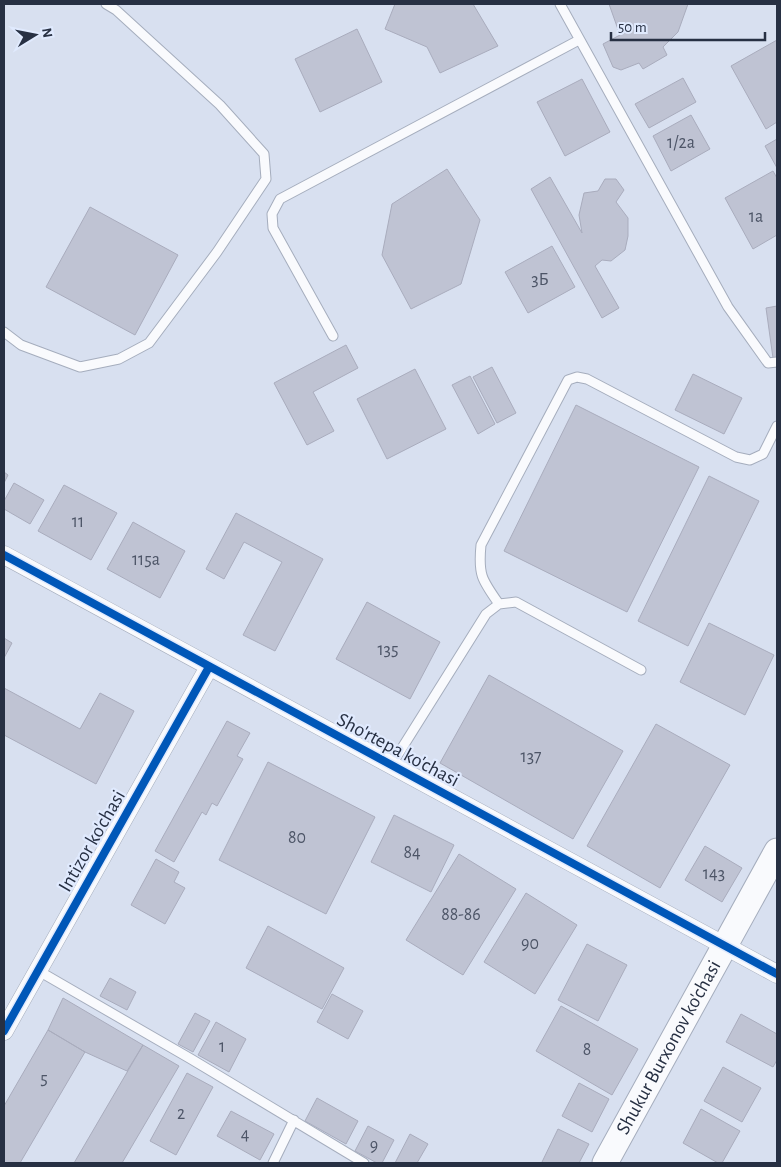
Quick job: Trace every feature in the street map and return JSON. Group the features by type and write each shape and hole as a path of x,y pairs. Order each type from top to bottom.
{"street":[{"name":"Sho'rtepa ko'chasi","path":"4,555 777,974"},
{"name":"Intizor ko'chasi","path":"4,1031 209,667"},
{"name":"Shukur Burxonov ko'chasi","path":"605,1163 777,852"}],"lane":[{"path":"4,332 21,345 80,367 119,359 149,342 217,252 266,179 264,154 220,105 116,10 106,4"},
{"path":"560,4 728,307 768,363 777,362"},
{"path":"333,336 273,228 272,214 280,199 580,40"},
{"path":"498,604 483,581 479,563 481,545 568,380 577,377 587,379 736,457 750,460 763,454 777,426"},
{"path":"392,764 486,614 498,604 516,602 641,670"},
{"path":"37,970 191,1058 364,1163"},
{"path":"273,1163 294,1120"}],"building":[{"path":"395,4 473,4 498,46 440,73 427,47 385,29"},
{"path":"609,4 688,4 678,32 663,47 667,55 643,69 639,63 621,70 613,67 603,44 620,35"},
{"path":"357,29 382,82 320,112 295,59"},
{"path":"777,40 777,122 766,129 731,66"},
{"path":"683,78 696,102 649,128 635,104"},
{"path":"582,79 610,132 565,156 537,102"},
{"path":"691,115 710,149 671,171 653,136"},
{"path":"777,139 777,168 765,146"},
{"path":"447,169 480,220 461,284 411,309 382,255 392,204"},
{"path":"773,171 777,178 777,235 753,249 725,198"},
{"path":"550,177 582,233 579,215 584,193 598,191 605,179 616,179 624,190 616,202 628,218 628,236 625,250 611,261 602,260 595,266 619,308 602,318 531,189"},
{"path":"90,207 178,255 135,335 46,287"},
{"path":"552,246 575,287 528,313 505,272"},
{"path":"777,306 777,358 773,358 766,308"},
{"path":"346,345 358,368 313,392 334,431 307,445 274,383"},
{"path":"492,367 516,413 497,423 473,377"},
{"path":"415,369 446,429 387,459 357,399"},
{"path":"693,374 742,398 724,434 675,410"},
{"path":"470,376 495,424 478,434 452,385"},
{"path":"576,405 699,467 627,612 504,551"},
{"path":"4,472 8,475 4,483"},
{"path":"709,476 759,501 688,646 638,621"},
{"path":"14,483 44,500 30,524 4,509 4,501"},
{"path":"64,485 117,513 91,560 38,531"},
{"path":"236,513 323,559 275,651 243,635 282,562 244,542 224,579 206,569"},
{"path":"133,522 185,551 160,598 107,569"},
{"path":"367,602 440,642 410,699 336,659"},
{"path":"709,623 774,655 745,715 680,682"},
{"path":"4,638 12,643 4,658"},
{"path":"489,675 623,751 573,839 440,763"},
{"path":"4,688 80,729 100,693 134,711 96,784 4,735"},
{"path":"227,721 250,733 237,756 243,759 217,806 212,803 206,815 202,812 174,862 155,851"},
{"path":"656,724 730,765 660,888 587,846"},
{"path":"268,762 375,817 326,914 219,860"},
{"path":"394,815 454,845 431,892 371,862"},
{"path":"705,846 742,868 722,902 685,880"},
{"path":"459,854 516,889 463,975 406,940"},
{"path":"156,859 179,872 174,882 185,888 165,924 131,905"},
{"path":"526,893 577,925 535,994 484,962"},
{"path":"268,926 344,968 322,1009 246,968"},
{"path":"587,944 627,965 598,1021 558,1000"},
{"path":"110,978 136,992 127,1010 100,996"},
{"path":"332,994 363,1011 348,1039 317,1022"},
{"path":"63,998 143,1045 127,1071 85,1052 48,1030"},
{"path":"561,1006 638,1049 612,1095 536,1051"},
{"path":"195,1013 210,1021 193,1052 178,1044"},
{"path":"741,1014 777,1034 777,1060 773,1067 726,1042"},
{"path":"216,1022 246,1039 229,1072 198,1055"},
{"path":"48,1030 85,1052 20,1163 4,1163 4,1106"},
{"path":"143,1045 179,1066 122,1163 74,1163"},
{"path":"723,1067 761,1088 742,1122 704,1101"},
{"path":"187,1073 213,1087 176,1155 150,1141"},
{"path":"579,1083 609,1099 592,1132 562,1116"},
{"path":"317,1098 358,1121 346,1144 305,1121"},
{"path":"701,1109 740,1131 722,1163 718,1163 683,1143"},
{"path":"231,1111 274,1134 260,1160 217,1136"},
{"path":"368,1126 394,1140 382,1163 377,1163 355,1151"},
{"path":"558,1129 589,1144 579,1163 542,1162"},
{"path":"410,1134 428,1144 417,1163 395,1163"}],"cycle path":[{"path":"4,555 777,974"},
{"path":"4,1031 209,667"}]}
